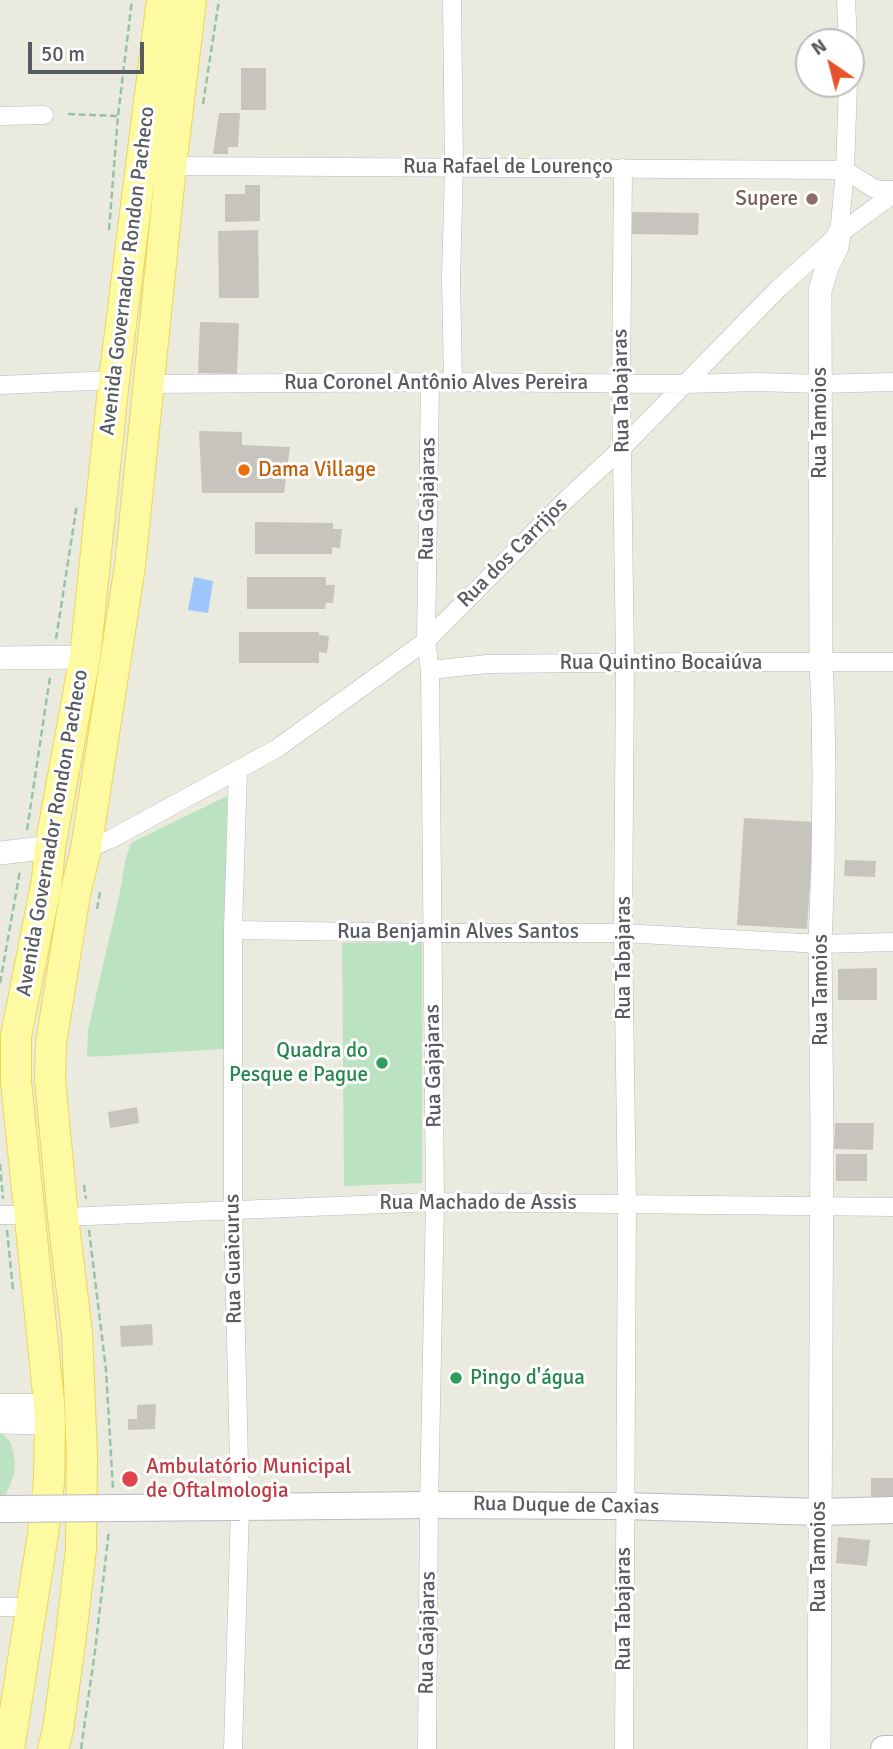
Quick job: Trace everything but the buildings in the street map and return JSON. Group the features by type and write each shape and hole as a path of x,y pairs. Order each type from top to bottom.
{"main road":[{"name":"Avenida Governador Rondon Pacheco","path":"9,1749 33,1607 49,1482 50,1413 15,1050 47,880 37,849 85,657 114,380 162,0"},
{"name":"Avenida Governador Rondon Pacheco","path":"52,1749 58,1730 81,1549 82,1455 75,1216 50,1080 51,1043 75,894 86,849 130,566 191,0"},
{"name":"Rua Duque de Caxias","path":"0,1509 429,1505 893,1510"},
{"path":"884,1749 893,1749"}],"street":[{"path":"452,0 453,382"},
{"path":"846,0 847,28"},
{"path":"839,234 848,98"},
{"path":"0,116 44,115"},
{"name":"Rua Rafael de Lourenço","path":"171,166 845,170"},
{"name":"Rua Tabajaras","path":"622,168 621,384 625,662 623,933 627,1203 624,1749"},
{"path":"845,170 873,188 893,192"},
{"name":"Rua dos Carrijos","path":"86,849 111,839 275,748 426,641 566,500 623,447 778,289 839,234 893,192"},
{"name":"Rua Tamoios","path":"819,1749 820,944 824,774 820,291 827,267 837,247 839,234"},
{"path":"0,385 114,380"},
{"name":"Rua Coronel Antônio Alves Pereira","path":"148,384 893,382"},
{"name":"Rua Gajajaras","path":"427,1749 436,1202 430,670 426,641 430,383"},
{"path":"0,658 85,657"},
{"name":"Rua Quintino Bocaiúva","path":"430,670 487,664 893,662"},
{"name":"Rua Guaicurus","path":"233,1749 240,1507 233,1209 233,930 238,770"},
{"path":"0,853 37,849"},
{"name":"Rua Benjamin Alves Santos","path":"233,930 623,933 820,944 893,942"},
{"name":"Rua Machado de Assis","path":"75,1216 436,1202 893,1207"},
{"path":"0,1215 30,1215"},
{"path":"0,1403 50,1413"},
{"path":"0,1422 50,1413"},
{"path":"0,1607 33,1607"}],"path":[{"path":"108,241 118,116 132,0"},
{"path":"203,103 219,0"},
{"path":"68,114 118,116"},
{"path":"0,983 37,849 53,657 78,499"},
{"path":"95,919 100,892"},
{"path":"83,1174 75,1216 106,1370 113,1491"},
{"path":"81,1749 108,1531"}],"green space":[{"path":"227,796 224,1049 87,1057 88,1030 131,843"},
{"name":"Quadra do Pesque e Pague","path":"422,942 422,1183 344,1186 342,943"},
{"path":"0,1431 11,1443 15,1461 14,1475 5,1497 0,1497"}],"water":[{"path":"194,577 213,581 208,613 188,610"}],"place":[{"name":"Supere","path":"812,199"},
{"name":"Dama Village","path":"244,470"},
{"name":"Quadra do Pesque e Pague","path":"382,1063"},
{"name":"Pingo d'água","path":"456,1378"},
{"name":"Ambulatório Municipal de Oftalmologia","path":"130,1479"}]}
